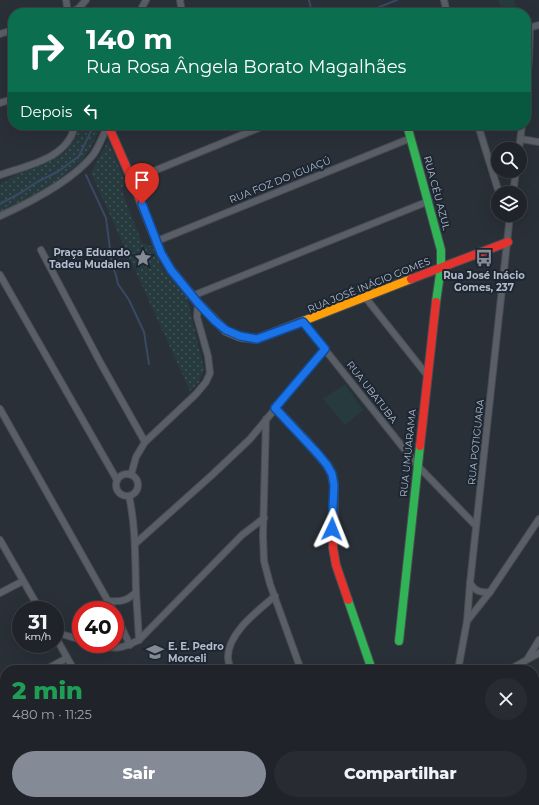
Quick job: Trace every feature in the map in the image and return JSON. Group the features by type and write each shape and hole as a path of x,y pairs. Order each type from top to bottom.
{"street":[{"path":"79,8 86,0"},
{"path":"0,175 52,157 70,141 73,130"},
{"path":"0,216 51,189 71,175 93,155 106,130"},
{"name":"RUA JOSÉ INÁCIO GOMES","path":"110,130 161,253 171,270 215,321 226,330 240,336 257,339 508,242"},
{"path":"132,180 254,130"},
{"name":"RUA CÉU AZUL","path":"409,130 429,201 441,250 441,267"},
{"path":"480,130 497,186"},
{"path":"521,142 522,130"},
{"name":"RUA FOZ DO IGUAÇÚ","path":"157,241 411,138"},
{"path":"521,139 539,142"},
{"path":"192,296 429,201"},
{"name":"RUA POTIGUARA","path":"461,665 467,621 509,224"},
{"path":"41,250 100,362 146,442"},
{"name":"RUA UMUARAMA","path":"398,641 427,374 441,267"},
{"path":"0,275 117,480 117,491 122,495 129,496 135,492 138,486 136,479 131,475 124,474 117,480"},
{"path":"364,297 427,374"},
{"path":"131,475 136,457 146,442 196,394 206,382 210,373 208,356 197,317 198,303"},
{"name":"RUA UBATUBA","path":"303,322 417,465 476,526"},
{"path":"136,543 250,439 325,349"},
{"path":"0,408 108,601"},
{"path":"275,408 322,459 332,474 334,485 333,548 336,565 370,665"},
{"path":"266,418 264,561 299,665"},
{"path":"129,496 133,513 136,543 136,592 139,640"},
{"path":"124,647 139,640 242,535 264,518"},
{"path":"467,621 490,592 539,519"},
{"path":"0,540 35,601"},
{"path":"0,593 23,581"},
{"path":"470,583 475,590 480,592 490,592"},
{"path":"124,601 136,592"},
{"path":"230,665 228,657 230,644 251,617 275,596"},
{"path":"124,633 130,645"},
{"path":"527,659 539,640"},
{"path":"64,652 71,665"},
{"path":"517,665 539,653"},
{"path":"54,665 67,658"}],"green space":[{"path":"498,0 514,0 516,8 500,8"},
{"path":"76,130 100,130 83,160 48,188 0,213 0,184 7,181 22,170 58,155 64,154 74,139"},
{"name":"Praça Eduardo Tadeu Mudalen","path":"108,141 125,182 121,189 142,243 153,247 162,268 187,298 204,369 199,382 190,391 91,173"},
{"path":"345,384 363,410 345,425 323,399"}],"waterway":[{"path":"309,0 311,8"},
{"path":"377,8 397,0"},
{"path":"0,204 59,171 79,156 92,130"},
{"path":"86,175 106,218 112,265 118,284 129,300 144,332 149,364"}],"traffic: fast":[{"path":"408,130 441,250 441,267 436,302"},
{"path":"399,641 420,446"},
{"path":"348,600 370,665"}],"traffic: slow":[{"path":"226,331 240,337 257,339 411,279"}],"traffic: jam":[{"path":"110,130 161,253 171,270 198,303 226,331"},
{"path":"411,279 508,242"},
{"path":"420,446 436,302"},
{"path":"275,408 309,444 327,465 332,474 334,485 333,548 336,565 348,600"}],"place":[{"name":"Praça Eduardo Tadeu Mudalen","path":"143,258"},
{"name":"Rua José Inácio Gomes, 237","path":"484,258"},
{"name":"E. E. Pedro Morceli","path":"155,652"}],"route":[{"path":"142,204 161,253 171,270 198,303 226,330 240,336 257,339 303,322 325,349 275,408 318,454 332,474 334,485 332,529"}]}
